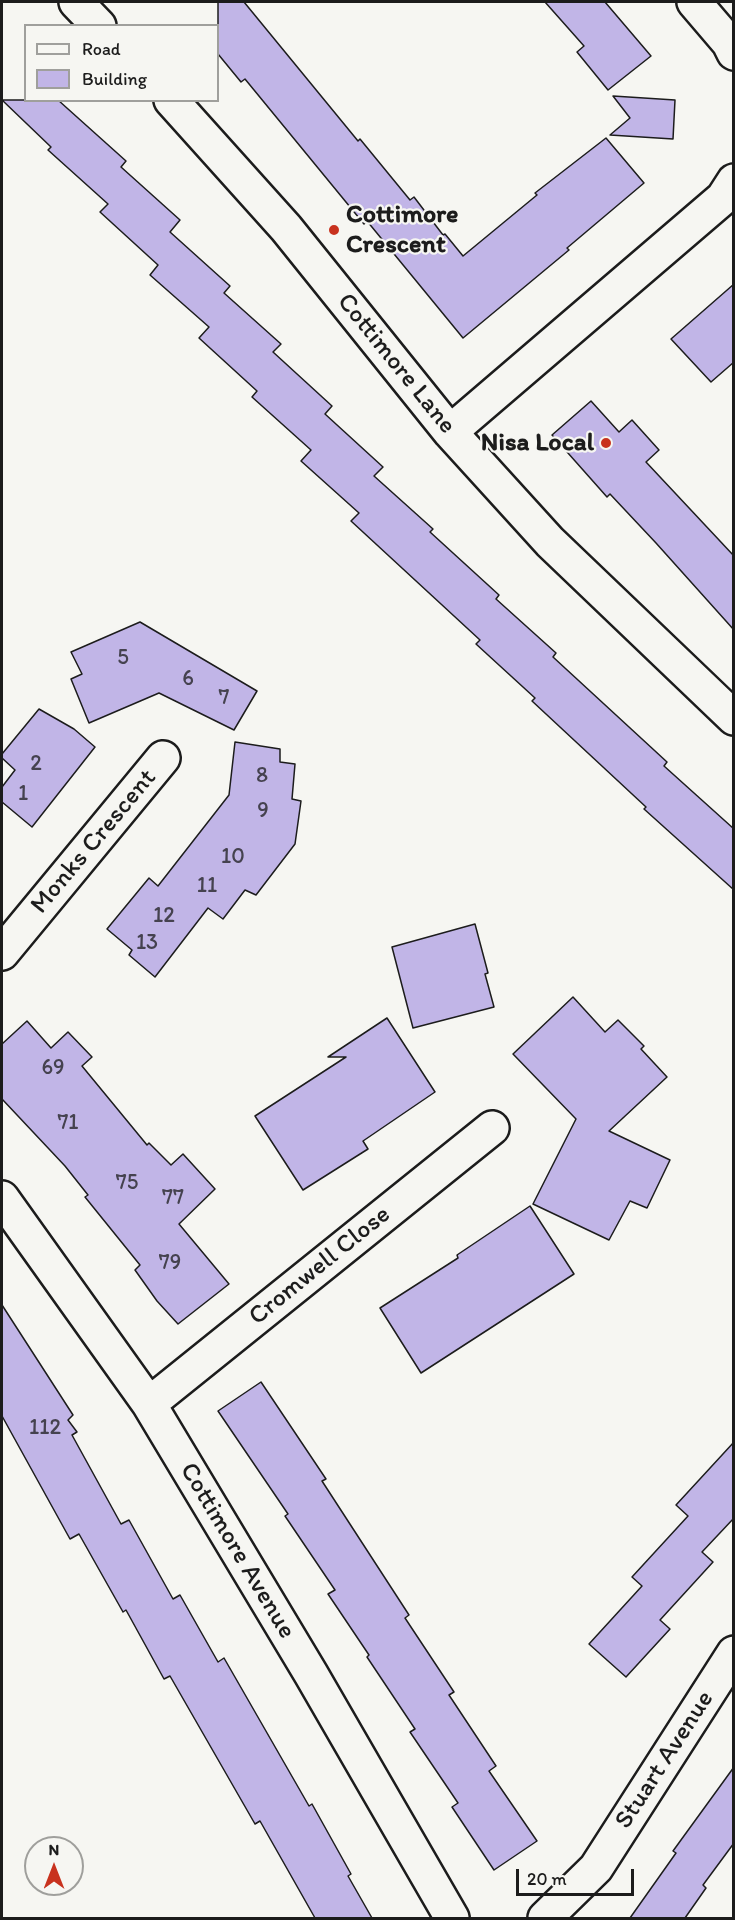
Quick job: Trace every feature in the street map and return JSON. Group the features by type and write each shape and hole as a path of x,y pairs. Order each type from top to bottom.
{"street":[{"path":"76,2 97,24"},
{"path":"694,2 729,43 734,53"},
{"name":"Cottimore Lane","path":"173,102 286,228 450,432 550,542 734,718"},
{"path":"450,432 723,198 734,180"},
{"name":"Monks Crescent","path":"2,953 163,758"},
{"name":"Cromwell Close","path":"148,1404 492,1128"},
{"name":"Cottimore Avenue","path":"2,1198 148,1404 312,1674 452,1918"},
{"name":"Stuart Avenue","path":"545,1918 596,1868 734,1653"}],"building":[{"path":"218,2 244,2 358,141 360,139 410,200 414,197 443,235 445,234 463,256 537,195 535,193 606,138 644,183 567,248 569,250 463,338 367,221 364,224 245,79 241,82 219,55"},
{"path":"545,2 605,2 651,56 608,90 577,52 584,46"},
{"path":"613,96 675,100 673,139 610,135 630,118"},
{"path":"2,100 60,102 126,161 121,167 180,220 170,232 230,286 224,293 281,344 273,352 332,406 325,414 383,467 374,476 433,529 430,532 499,595 496,599 556,653 553,657 667,762 664,766 734,829 734,890 644,809 646,807 532,701 535,698 476,644 480,640 351,521 359,513 301,461 311,450 252,397 257,391 199,338 209,327 150,275 158,265 100,212 108,204 48,150 51,147"},
{"path":"734,284 734,362 711,382 671,339"},
{"path":"591,401 619,432 632,420 659,450 646,462 734,556 734,630 656,543 610,494 607,497 552,435"},
{"path":"140,622 257,691 234,730 159,693 89,723 71,679 82,674 71,652"},
{"path":"39,709 74,729 95,747 32,827 2,802 2,787 15,770 2,758 2,754"},
{"path":"235,742 280,749 280,762 295,764 292,799 301,801 295,844 256,895 245,890 223,919 208,908 155,977 129,955 132,950 107,929 149,878 158,886 229,795"},
{"path":"475,924 494,1007 413,1028 392,947"},
{"path":"573,997 605,1032 618,1020 644,1046 641,1049 667,1077 609,1131 670,1160 647,1208 630,1201 609,1240 533,1204 576,1119 513,1054"},
{"path":"387,1018 435,1092 363,1141 368,1149 303,1190 255,1116 346,1057 328,1057"},
{"path":"27,1021 51,1048 68,1032 92,1057 82,1066 147,1145 149,1143 171,1165 183,1154 215,1189 179,1224 229,1284 178,1324 157,1301 135,1270 140,1265 85,1197 88,1195 65,1166 2,1099 2,1044"},
{"path":"530,1206 574,1274 421,1373 380,1308 458,1258 457,1255"},
{"path":"2,1305 73,1415 68,1420 77,1432 72,1435 121,1524 129,1520 173,1599 180,1595 218,1662 224,1658 309,1806 312,1804 351,1874 348,1876 372,1918 315,1918 260,1821 255,1824 170,1676 164,1679 126,1610 123,1612 79,1534 70,1539 2,1416"},
{"path":"261,1382 326,1479 322,1481 409,1615 405,1618 454,1692 449,1695 496,1766 489,1771 537,1841 494,1870 452,1807 458,1803 410,1732 415,1729 328,1594 335,1590 285,1516 288,1514 218,1411"},
{"path":"734,1442 734,1518 702,1552 713,1562 660,1620 670,1629 626,1677 589,1644 642,1586 632,1577 688,1516 676,1505"},
{"path":"734,1767 734,1843 703,1885 706,1888 685,1918 630,1918 676,1853 673,1851"}],"place":[{"name":"Cottimore Crescent","path":"334,230"},
{"name":"Nisa Local","path":"606,443"}]}
